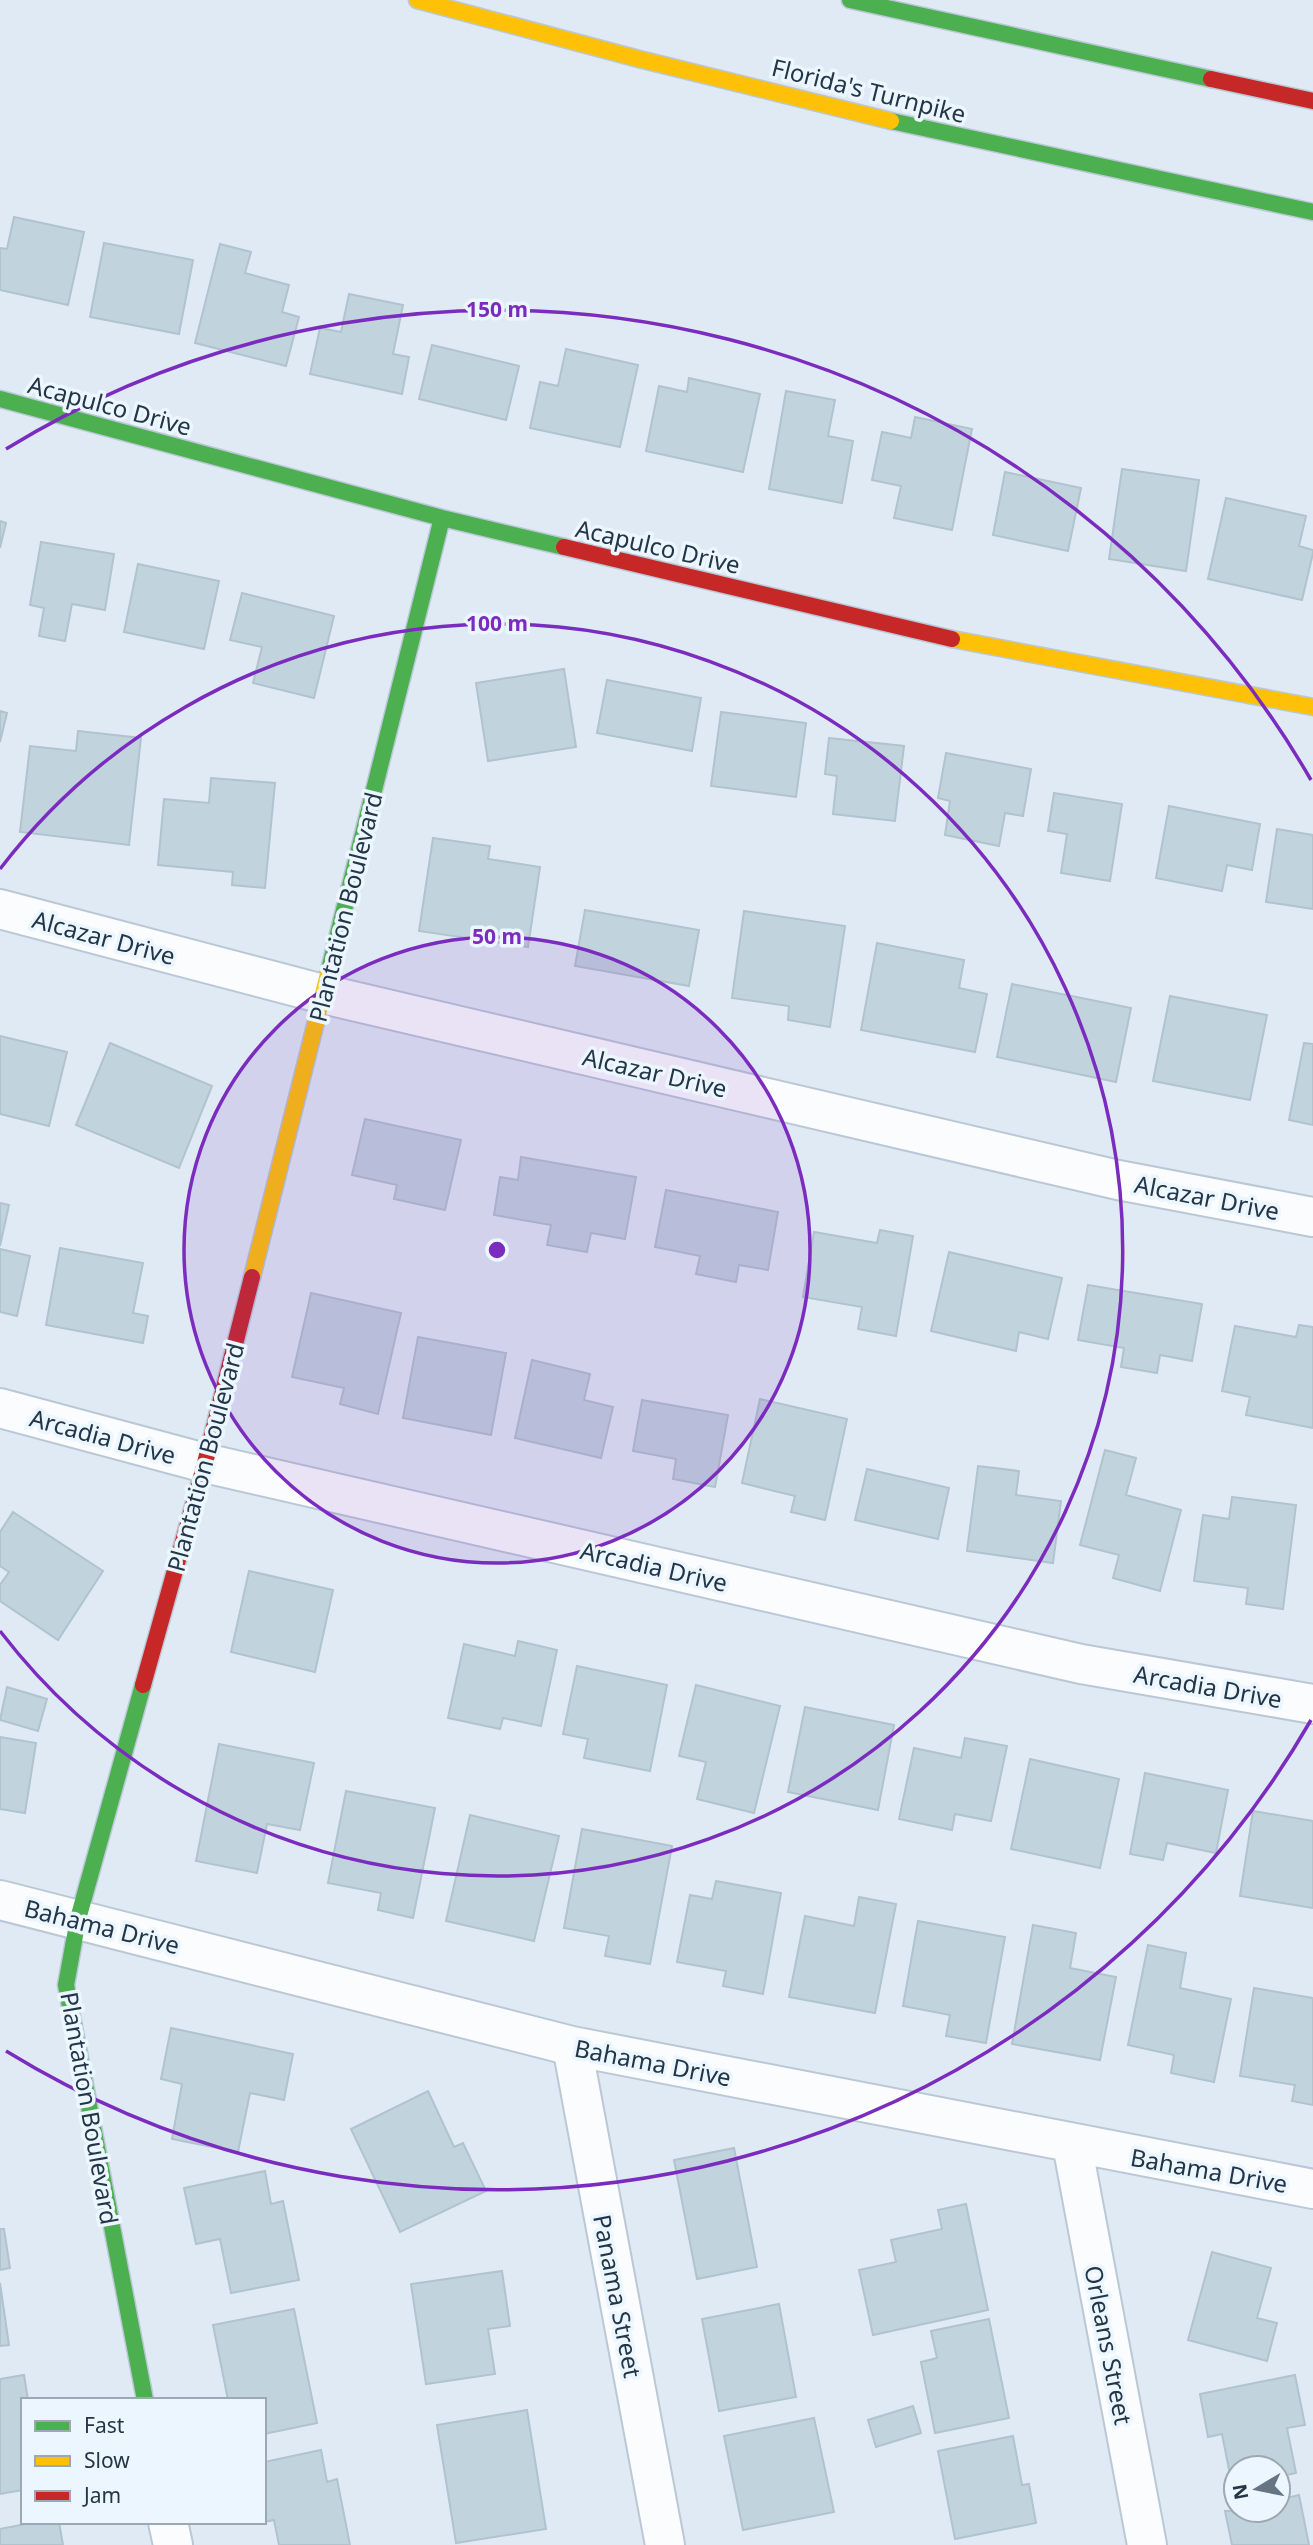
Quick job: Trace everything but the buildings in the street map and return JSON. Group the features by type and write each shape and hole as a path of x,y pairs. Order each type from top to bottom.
{"main road":[{"name":"Florida's Turnpike","path":"417,0 516,28 942,132 1313,212"},
{"path":"850,0 1021,40 1313,101"},
{"name":"Acapulco Drive","path":"0,399 443,518 936,636 1313,707"},
{"name":"Plantation Boulevard","path":"145,2398 66,1984 78,1919 205,1463 443,518"}],"street":[{"name":"Alcazar Drive","path":"0,909 323,994 1118,1180 1313,1217"},
{"name":"Arcadia Drive","path":"0,1408 205,1463 1081,1664 1313,1704"},
{"name":"Bahama Drive","path":"0,1900 572,2046 1313,2189"},
{"name":"Panama Street","path":"572,2046 665,2545"},
{"name":"Orleans Street","path":"1072,2144 1147,2545"},
{"path":"169,2524 173,2545"}],"traffic: fast":[{"path":"850,0 1211,79"},
{"path":"891,121 1313,212"},
{"path":"0,399 442,518 564,547"},
{"path":"328,974 442,518"},
{"path":"143,1685 78,1919 66,1985 145,2398"}],"traffic: slow":[{"path":"417,0 639,59 891,121"},
{"path":"952,639 1313,707"},
{"path":"252,1277 328,974"}],"traffic: jam":[{"path":"1211,79 1313,101"},
{"path":"564,547 952,639"},
{"path":"143,1685 205,1463 252,1277"}]}
